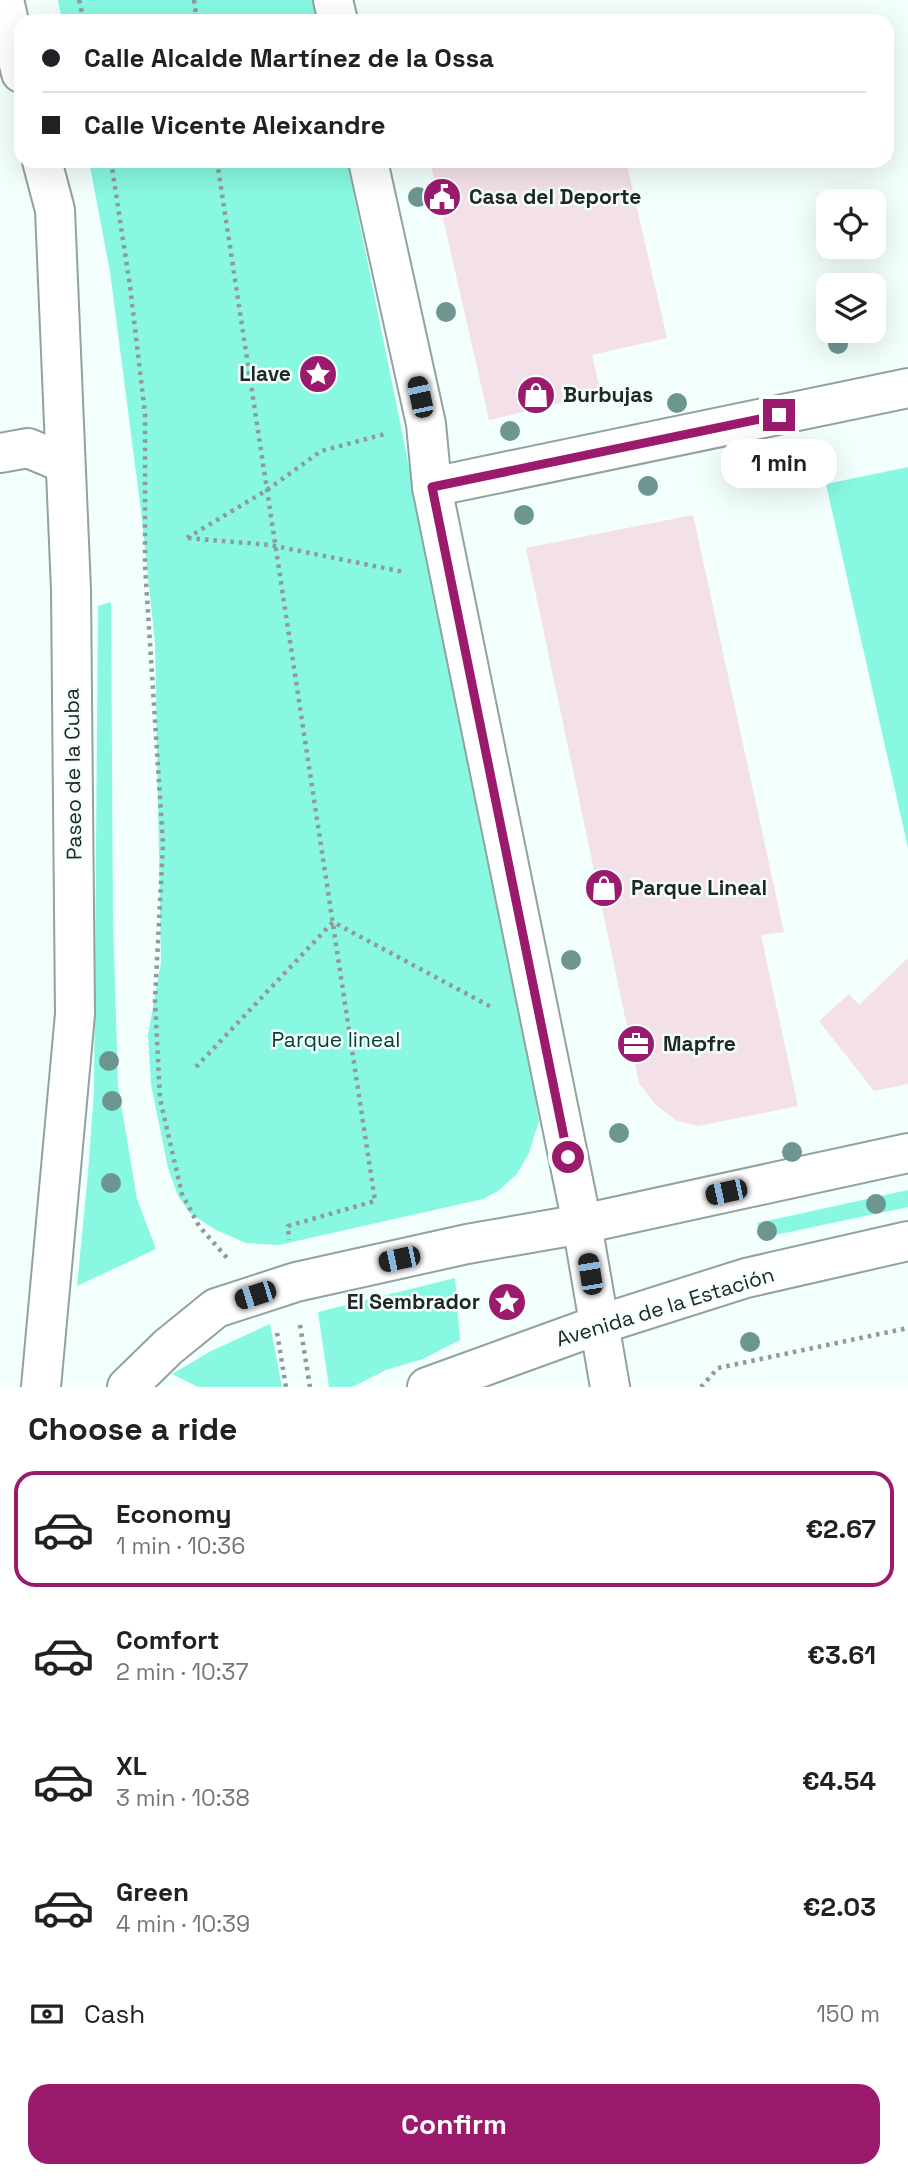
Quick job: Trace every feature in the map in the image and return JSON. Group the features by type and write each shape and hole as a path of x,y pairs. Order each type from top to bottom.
{"main road":[{"path":"4,0 14,43"},
{"name":"Paseo de la Cuba","path":"41,1387 75,1014 71,590 55,210 44,168"},
{"path":"370,168 426,424 432,487 582,1224 610,1387"},
{"path":"432,487 908,388"},
{"path":"0,453 28,448 64,463"},
{"path":"127,1387 216,1308 296,1282 467,1244 582,1224 908,1153"},
{"name":"Avenida de la Estación","path":"427,1387 598,1325 746,1278 908,1241"}],"path":[{"path":"112,168 130,286 145,414 145,566 163,844 155,1000 160,1099 182,1194 199,1226 219,1248 276,1326 286,1387"},
{"path":"218,168 375,1201"},
{"path":"405,572 276,546 187,538 268,490 321,451 426,424"},
{"path":"333,922 497,1010"},
{"path":"196,1067 333,922"},
{"path":"701,1387 718,1368 908,1328"}],"green space":[{"path":"58,0 314,0 317,14 61,14"},
{"name":"Parque lineal","path":"90,168 348,168 514,967 539,1121 529,1153 517,1174 498,1191 483,1199 279,1245 246,1243 216,1230 190,1213 178,1196 168,1168 151,1084 148,1035 161,962 155,643 110,272"},
{"path":"908,467 908,848 826,484"},
{"path":"111,602 113,915 118,1086 137,1199 156,1249 77,1286 94,1091 98,606"},
{"path":"908,1190 908,1207 761,1238 757,1223"},
{"path":"455,1278 460,1340 423,1359 386,1370 352,1387 329,1387 318,1312"},
{"path":"270,1324 282,1387 198,1387 172,1374 211,1351"}],"building":[{"path":"432,168 628,168 667,338 592,355 601,394 489,420"},
{"path":"693,515 784,932 761,935 798,1106 698,1126 677,1121 656,1105 639,1083 526,548"},
{"path":"908,958 908,1084 874,1091 819,1021 849,994 859,1005"}],"place":[{"name":"Casa del Deporte","path":"442,197"},
{"name":"Llave","path":"318,374"},
{"name":"Burbujas","path":"536,395"},
{"name":"Parque Lineal","path":"604,888"},
{"name":"Mapfre","path":"636,1044"},
{"name":"El Sembrador","path":"507,1302"}],"route":[{"path":"568,1157 432,487 779,415"}]}
